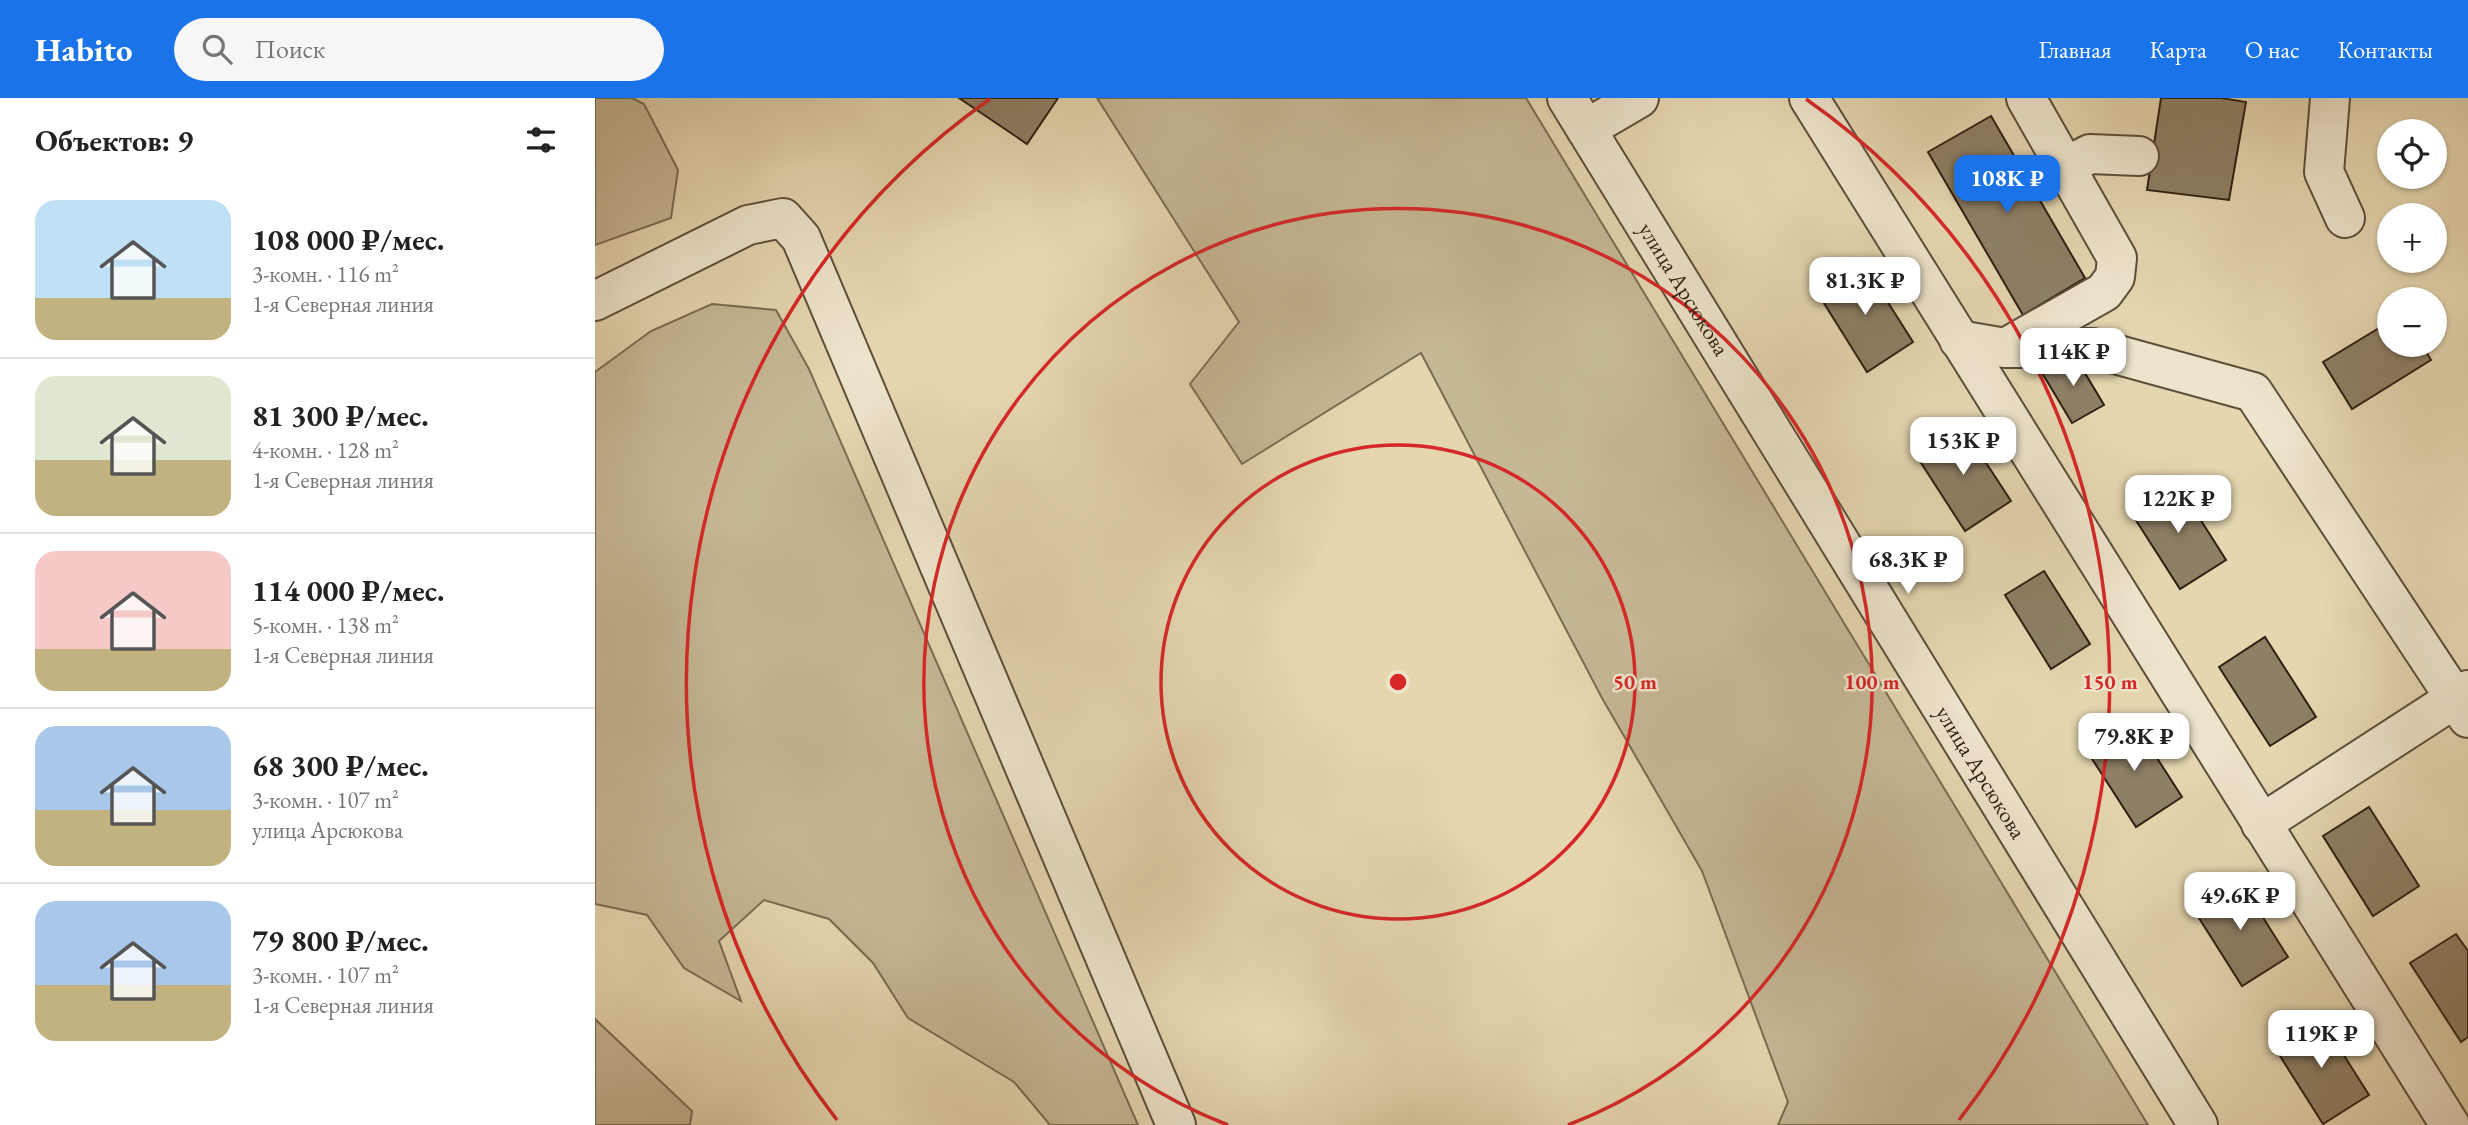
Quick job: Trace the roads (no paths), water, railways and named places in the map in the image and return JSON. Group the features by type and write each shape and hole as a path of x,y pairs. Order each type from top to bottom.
{"street":[{"path":"1576,113 1639,98"},
{"path":"1808,98 2449,1125"},
{"path":"2005,348 2104,292 2115,277 2117,258 2026,98"},
{"path":"2330,98 2324,173 2345,218"},
{"name":"улица Арсюкова","path":"1576,113 2197,1125"},
{"path":"2065,167 2090,154 2139,156"},
{"path":"595,301 748,225 783,218 801,238 1176,1125"},
{"path":"1959,340 2005,348 2093,348 2253,391 2464,702 2261,824"}]}
